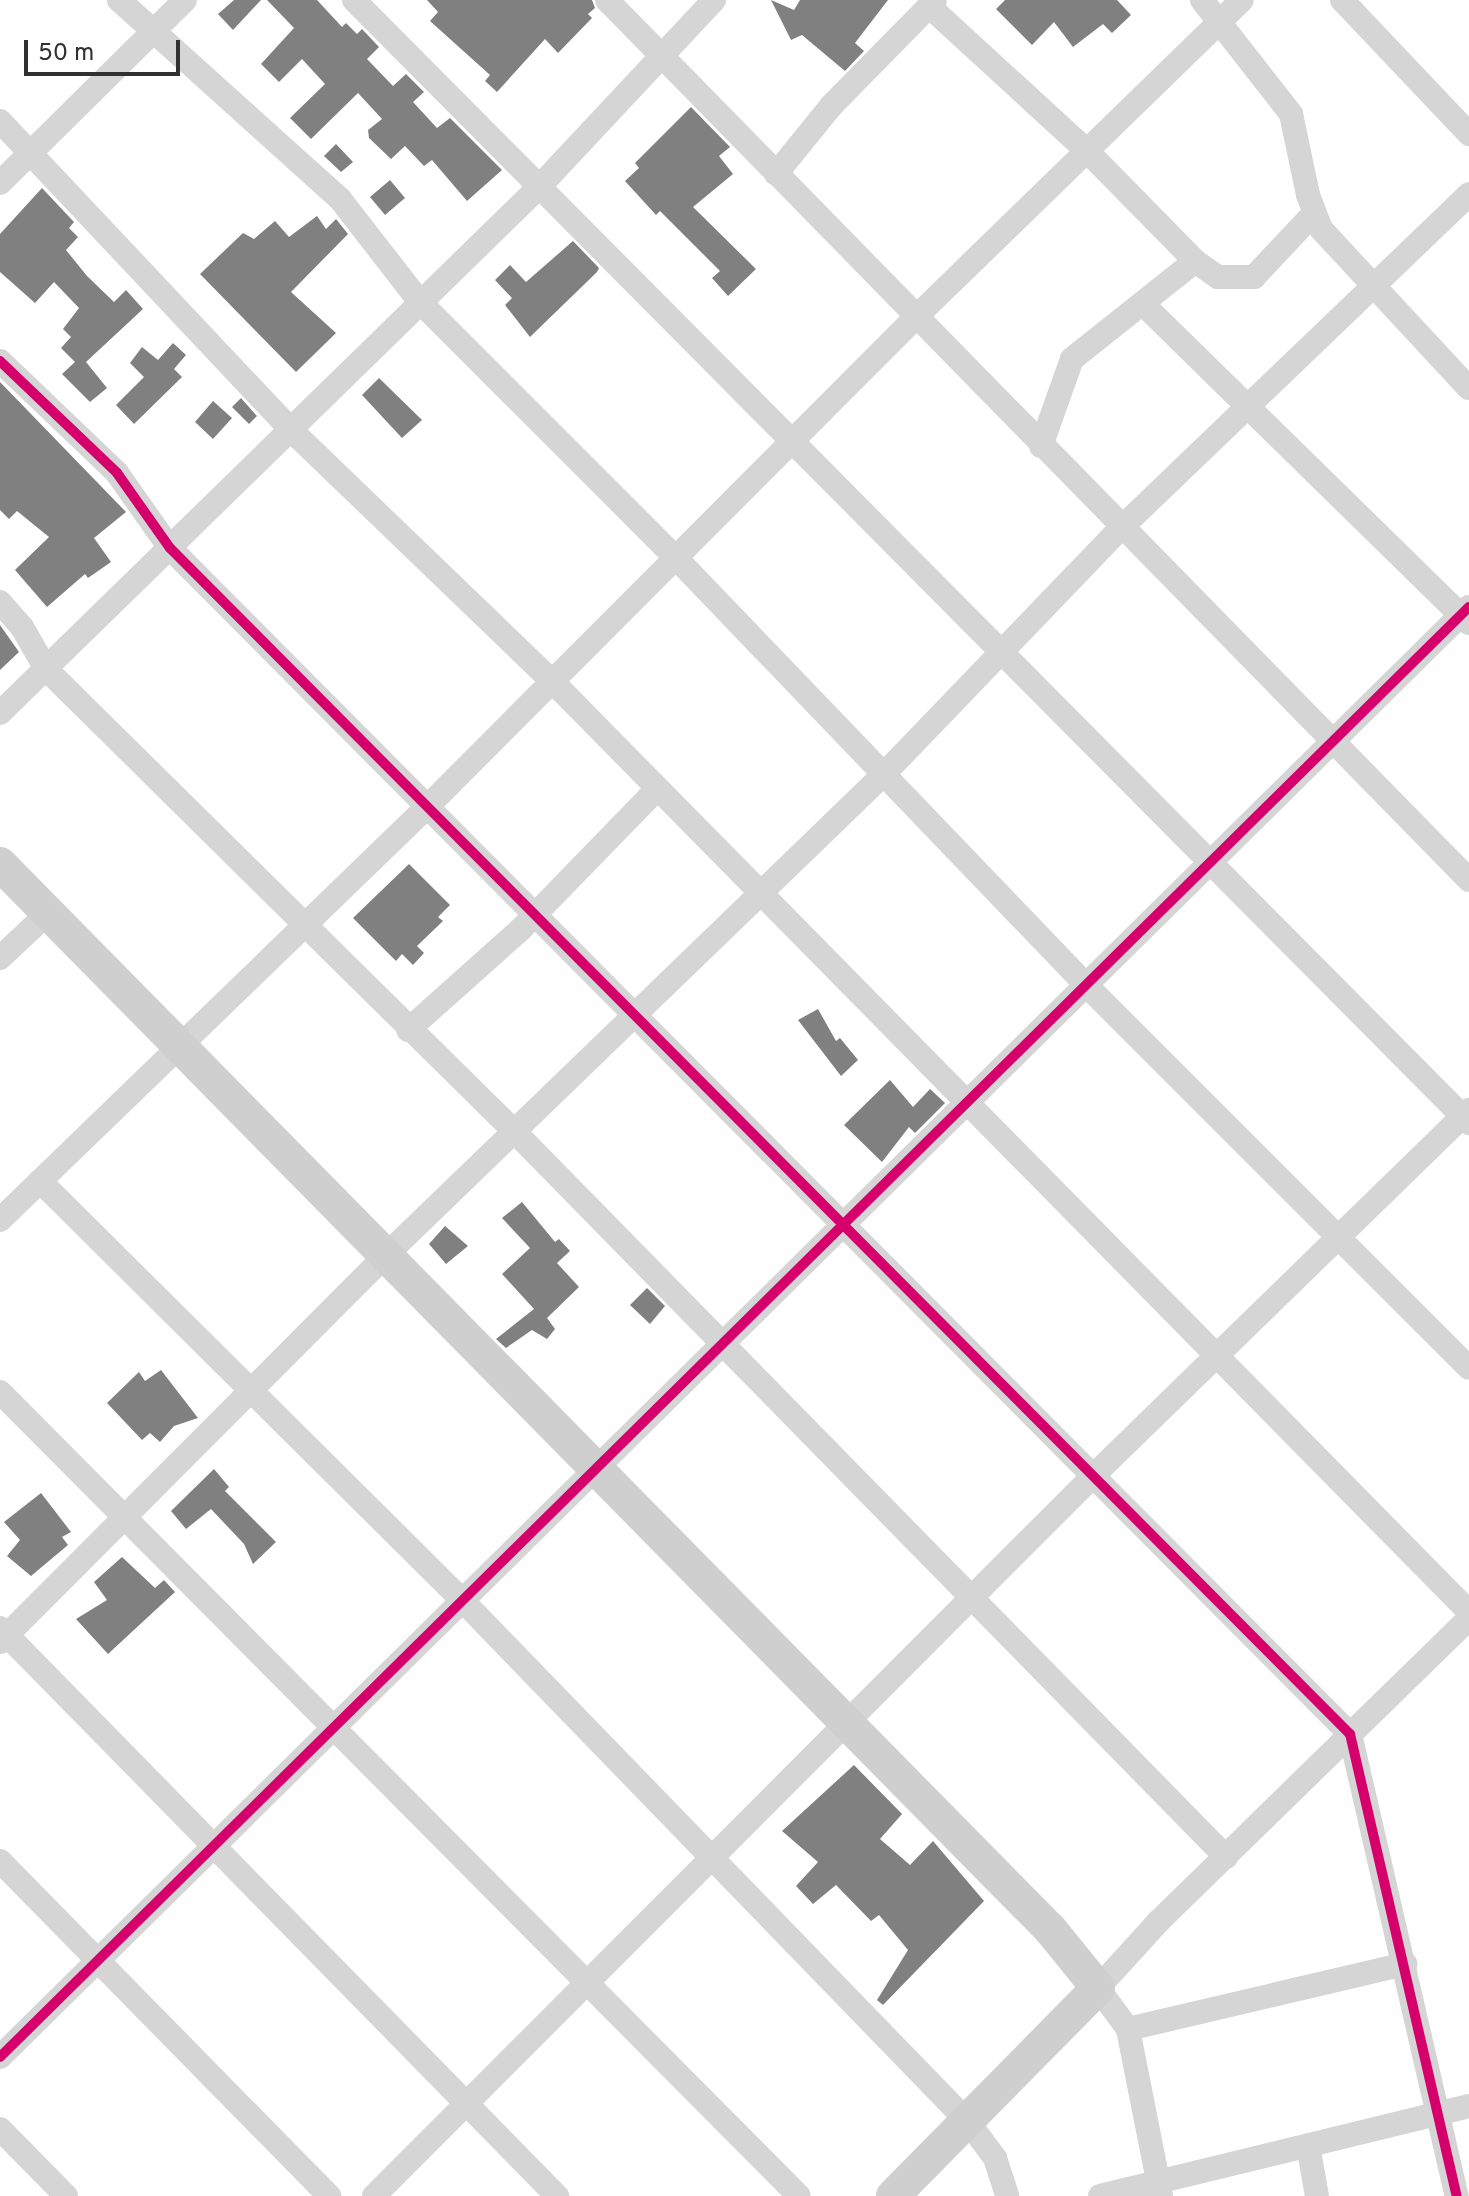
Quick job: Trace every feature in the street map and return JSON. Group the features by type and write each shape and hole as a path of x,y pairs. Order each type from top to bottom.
{"street":[{"path":"119,0 152,33 340,199 420,302 677,559 1087,986 1469,1368"},
{"path":"0,183 185,0"},
{"path":"354,0 1467,1117 1338,1234 1218,1358 1093,1476 847,1725 586,1981 469,2105 374,2196"},
{"path":"607,0 776,174 919,314 1120,529 1333,739 1469,880"},
{"path":"0,713 540,186 664,57 714,0"},
{"path":"1202,0 1291,114 1314,213 1368,286 1469,388"},
{"path":"0,1220 429,805 919,314 1088,152 1219,18 1242,0"},
{"path":"1342,0 1469,134"},
{"path":"776,174 831,106 933,4 1088,152 1195,261 1218,277 1248,280 1314,213"},
{"path":"0,121 32,151 290,429 553,682 760,896 1469,1612"},
{"path":"557,2196 2,1635 383,1258 639,1015 884,774 1001,648 1120,529 1368,286 1469,194"},
{"path":"1041,446 1072,359 1145,306 1195,261"},
{"path":"0,2057 215,1849 332,1726 724,1344 1333,739 1466,615 1145,306"},
{"path":"0,361 117,473 170,548 639,1015 1350,1734 1457,2196"},
{"path":"0,602 22,627 46,669 408,1030 514,1131 1226,1857"},
{"path":"408,1030 537,913 657,789"},
{"path":"0,864 383,1258 1050,1929 1128,2029 1160,2188"},
{"path":"0,958 48,913"},
{"path":"40,1181 253,1389 462,1600 710,1860 969,2123 995,2158 1007,2196"},
{"path":"0,1392 799,2196"},
{"path":"893,2196 969,2123 1226,1857 1469,1619"},
{"path":"0,1861 329,2196"},
{"path":"1128,2029 1405,1964"},
{"path":"1100,2196 1160,2188 1308,2145 1469,2106"},
{"path":"0,2129 66,2196"},
{"path":"1308,2145 1317,2196"}],"building":[{"path":"234,0 261,0 233,30 218,14"},
{"path":"267,0 317,0 342,27 346,23 357,34 362,29 379,47 367,59 393,86 406,74 424,92 413,102 437,128 450,118 502,170 467,201 432,160 424,166 405,146 391,159 369,138 368,130 382,119 358,93 311,139 290,118 325,84 302,59 279,82 261,64 294,28"},
{"path":"427,0 592,0 595,8 588,14 592,18 558,53 545,39 497,92 485,81 490,75 430,21 438,12"},
{"path":"771,0 794,10 800,0 888,0 855,43 864,51 845,71 802,35 791,40"},
{"path":"1005,0 1117,0 1131,15 1112,33 1103,24 1073,47 1054,22 1032,45 996,9"},
{"path":"691,107 730,147 719,156 733,174 693,207 756,269 728,296 712,278 720,271 660,211 656,215 625,181 639,168 635,163"},
{"path":"336,144 353,162 341,172 324,156"},
{"path":"390,180 405,198 385,215 370,197"},
{"path":"42,188 74,222 69,228 78,237 66,250 87,276 114,302 126,290 143,309 86,362 107,388 90,402 62,374 75,362 61,348 71,337 63,329 79,308 54,282 35,303 0,272 0,234"},
{"path":"317,216 326,229 336,219 348,234 291,292 336,333 296,372 200,274 243,233 254,239 275,221 289,237"},
{"path":"573,241 599,268 530,337 505,305 512,298 495,280 510,265 526,282"},
{"path":"173,343 186,355 174,369 182,377 134,424 116,405 144,377 130,363 142,347 158,360"},
{"path":"379,378 422,420 402,438 362,395"},
{"path":"0,382 126,512 94,538 111,562 88,578 85,574 47,607 15,570 49,537 17,511 9,519 0,510"},
{"path":"241,398 257,416 249,424 232,407"},
{"path":"213,401 232,418 213,439 195,422"},
{"path":"0,625 19,652 0,670"},
{"path":"409,864 450,905 438,917 443,921 417,946 424,953 413,965 402,954 396,961 353,918"},
{"path":"818,1009 836,1041 840,1038 858,1060 841,1076 798,1020"},
{"path":"890,1080 913,1107 930,1089 945,1103 915,1133 909,1127 882,1162 844,1125"},
{"path":"522,1202 555,1242 559,1239 570,1251 557,1263 579,1287 547,1318 555,1329 547,1339 532,1330 506,1348 496,1339 534,1309 502,1274 530,1248 502,1218"},
{"path":"445,1226 468,1246 446,1264 429,1244"},
{"path":"647,1288 665,1306 650,1324 630,1305"},
{"path":"161,1370 198,1418 174,1426 160,1442 150,1433 142,1440 107,1403 139,1372 145,1381"},
{"path":"214,1469 229,1487 225,1491 276,1542 253,1564 244,1544 211,1509 186,1529 171,1511"},
{"path":"41,1493 71,1532 62,1537 68,1545 31,1576 7,1556 20,1540 4,1522"},
{"path":"122,1557 155,1588 164,1580 175,1592 108,1654 76,1619 107,1600 94,1582"},
{"path":"854,1765 902,1814 880,1839 910,1865 933,1841 984,1901 883,2005 877,2000 908,1950 879,1915 871,1921 836,1885 813,1904 796,1886 818,1862 782,1831"}],"cycle path":[{"path":"0,361 117,473 170,548 1350,1734 1457,2196"},
{"path":"0,2057 1469,607"}]}
